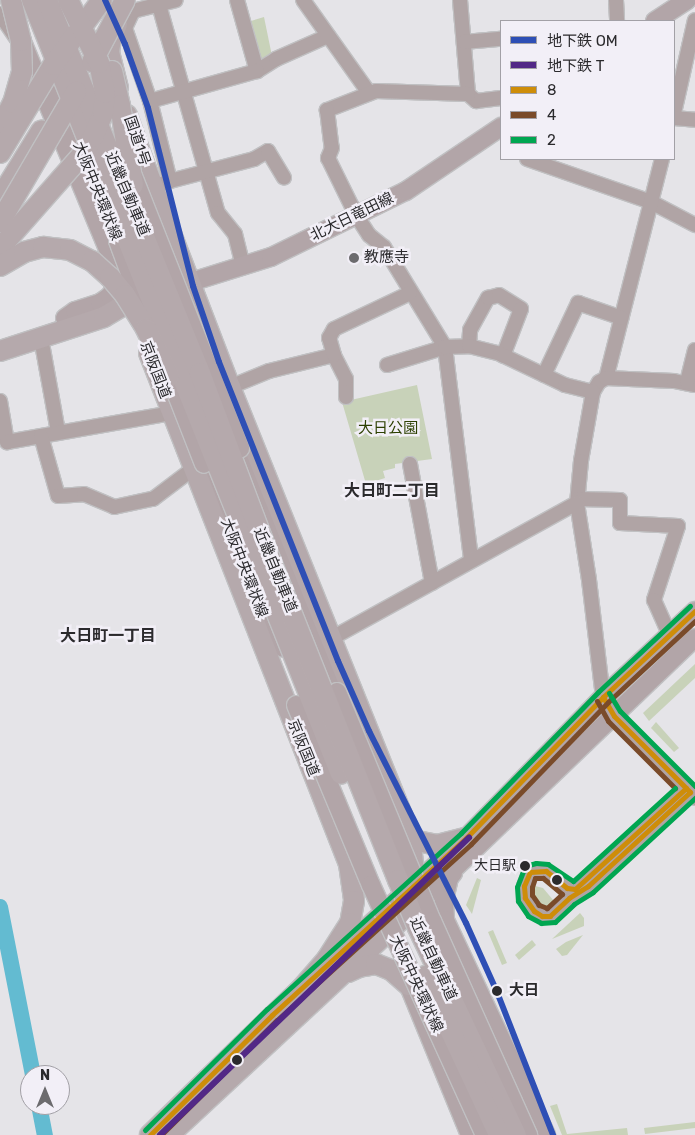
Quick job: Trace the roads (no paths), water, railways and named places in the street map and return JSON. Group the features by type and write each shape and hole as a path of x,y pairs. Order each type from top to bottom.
{"highway":[{"path":"0,128 13,103 22,71 22,41 9,0"},
{"name":"近畿自動車道","path":"32,0 399,917 499,1135"},
{"name":"近畿自動車道","path":"48,0 137,223 149,248 401,888 516,1135"},
{"path":"0,248 81,156 93,137 103,114 105,93 102,74 92,45 68,0"},
{"path":"74,0 144,163"},
{"path":"83,0 108,56 115,80 128,164 144,221 149,248"},
{"path":"0,152 53,65 102,0"},
{"path":"0,198 36,128 69,73 108,0"},
{"path":"69,73 121,0"},
{"path":"0,222 51,137 125,0"},
{"name":"国道1号","path":"130,0 115,26 110,52 114,75 144,163 161,184 191,282"},
{"path":"0,175 36,128"},
{"path":"0,266 13,257 35,248 60,248 86,257 110,276 125,295 146,329 249,546"},
{"path":"0,351 104,317 129,302 191,282 230,387 255,468 297,571 332,638 410,835 404,904 332,984 169,1135"},
{"path":"0,339 121,302 129,302"},
{"name":"京阪国道","path":"129,302 172,413 199,466 252,600 349,864 354,901 350,923 332,952 301,988 150,1135"},
{"path":"104,317 126,319 146,345"},
{"path":"410,835 417,841 437,845 470,843"},
{"path":"349,864 368,893 404,904"},
{"path":"332,984 359,967 376,964 390,970 408,985"}],"main road":[{"path":"3,0 28,55 129,302"},
{"name":"大阪中央環状線","path":"9,0 38,50 100,192 199,466"},
{"path":"41,0 46,18 158,292"},
{"path":"68,0 119,141 240,448 255,468 272,518 294,607 402,872 404,904 397,947 408,985 470,1135"},
{"path":"657,20 687,0"},
{"name":"北大日竜田線","path":"191,282 270,257 356,215 414,186 500,128"},
{"path":"66,318 75,311 106,299 113,292 115,282 107,246"},
{"path":"272,518 297,571 337,692 432,921 528,1135"},
{"path":"252,600 288,660 377,883 404,904 418,911 521,1135"},
{"name":"大阪中央環状線","path":"252,600 276,667 296,705 371,885 485,1135"},
{"path":"444,920 444,900 449,878 470,843 603,698 669,633 695,611"},
{"path":"301,988 404,904 614,716 695,638"},
{"path":"404,904 437,907 546,1135"},
{"path":"404,904 508,1135"}],"street":[{"path":"176,0 133,12 125,28 150,101 161,184 254,159 268,151 284,178"},
{"path":"236,0 257,71"},
{"path":"303,0 369,93"},
{"path":"460,0 468,94"},
{"path":"616,0 617,20"},
{"path":"158,5 218,213 235,234 243,267"},
{"path":"0,14 28,55"},
{"path":"675,109 695,20"},
{"path":"150,101 257,71 276,59 328,36"},
{"path":"464,42 500,39"},
{"path":"472,560 445,347 410,293 384,247 369,235 356,215 328,158 332,148 327,110 376,91 468,94 476,101 500,98"},
{"path":"675,118 695,120"},
{"path":"530,160 651,202 695,225"},
{"path":"606,378 662,160"},
{"path":"346,397 344,375 334,355 329,338 334,329 410,293"},
{"path":"469,346 470,330 488,298 499,295 521,309 503,356"},
{"path":"544,375 578,303 622,318"},
{"path":"41,338 58,432"},
{"path":"387,365 445,347 469,346 503,356 565,384 593,392"},
{"path":"690,793 614,716 603,698 590,580 577,501 581,461 593,392 599,382 606,378 691,384 695,350"},
{"path":"230,387 269,371 334,355"},
{"path":"0,402 7,442 172,413"},
{"path":"41,436 58,496 84,494 114,507 153,499 199,466"},
{"path":"410,464 432,583"},
{"path":"332,638 577,501 620,500 620,523 678,526 654,600 669,633"},
{"path":"690,793 581,892 570,898 550,916 542,916 534,911 525,898 526,878 530,872 537,870 546,871 567,888 575,889 690,793"}],"waterway":[{"path":"0,907 31,1065"},
{"path":"41,1115 45,1135"}],"metro line":[{"name":"OM","path":"105,0 125,44 148,108 193,286 219,362 338,661 369,731 466,923 497,992 553,1135"},
{"name":"T","path":"160,1135 469,838"}],"place":[{"name":"教應寺","path":"354,258"},
{"name":"大日駅","path":"525,866"},
{"name":"大日","path":"497,991"}],"district":[{"name":"大日町二丁目","path":"392,491"},
{"name":"大日町一丁目","path":"108,636"}],"park label":[{"name":"大日公園","path":"388,429"}]}
